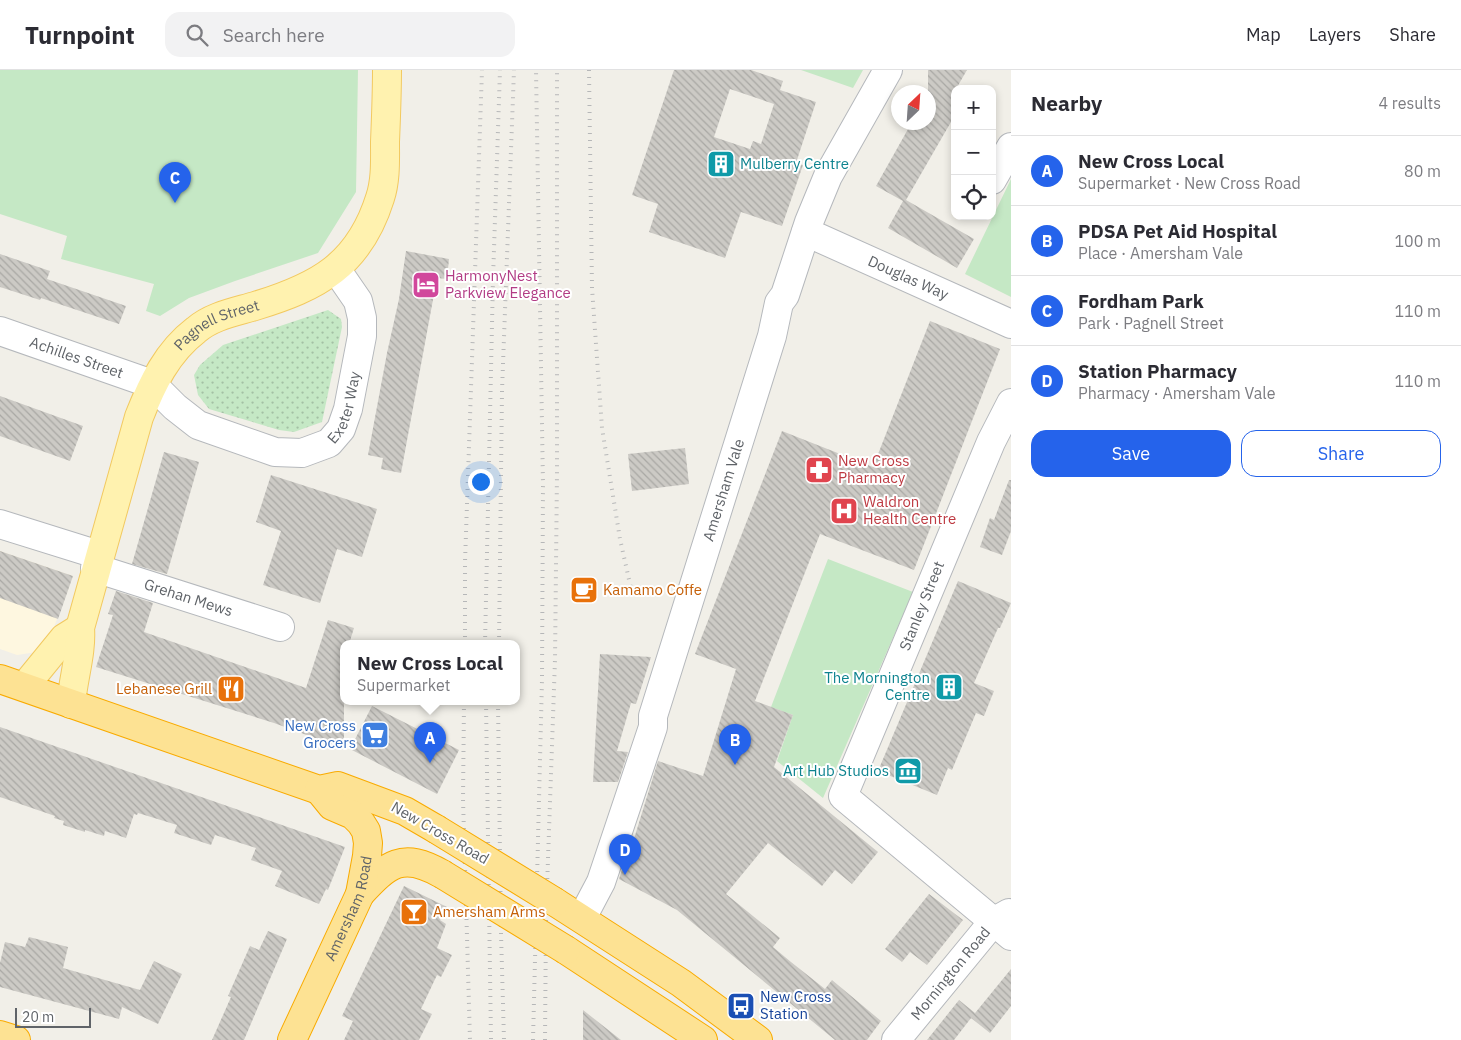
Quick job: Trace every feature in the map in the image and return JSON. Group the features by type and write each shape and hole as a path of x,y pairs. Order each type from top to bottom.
{"highway":[{"name":"New Cross Road","path":"12,683 319,790 338,786 399,808 575,914 681,983 758,1040"},
{"name":"Amersham Road","path":"292,1040 360,894 367,856 368,843 366,831 361,823 354,815 332,806 319,790"},
{"path":"360,894 388,867 400,863 424,864 566,950 703,1040"},
{"path":"0,1035 16,1040"}],"main road":[{"name":"Pagnell Street","path":"71,704 81,643 80,628 139,417 152,384 179,345 197,328 222,315 308,287 336,269 361,241 381,196 385,170 387,70"},
{"path":"12,683 64,638 80,628"}],"street":[{"name":"Amersham Vale","path":"575,914 601,882 652,727 652,716 772,336 779,303 785,295 806,232 828,176 888,70"},
{"path":"995,175 1011,147"},
{"name":"Douglas Way","path":"806,232 1011,324"},
{"name":"Exeter Way","path":"152,384 175,407 198,425 275,452 302,453 329,443 341,429 348,408 362,336 362,318 358,301 336,269"},
{"name":"Achilles Street","path":"0,331 152,384"},
{"name":"Stanley Street","path":"1005,923 843,796 991,442 1011,403"},
{"name":"Grehan Mews","path":"0,524 97,562 280,627"},
{"name":"Mornington Road","path":"896,1040 1005,923"}],"shaded area":[{"path":"0,551 73,576 50,638 37,652 17,655 0,649"}],"green space":[{"path":"0,70 358,70 356,192 318,253 189,298 160,316 146,311 154,284 61,259 67,236 0,214"},
{"path":"801,70 863,70 853,88"},
{"path":"1011,179 1011,297 965,274 991,220 996,220 996,210"},
{"path":"328,310 341,319 342,327 322,422 294,432 279,430 209,409 198,395 194,375 200,365 223,345"},
{"path":"828,559 913,592 823,798 777,761 793,715 771,707"}],"building":[{"name":"Mulberry Centre","path":"674,70 751,70 783,81 780,90 816,102 796,163 803,165 782,226 741,212 725,258 649,232 658,204 632,195","holes":["730,89 774,104 761,144 753,141 750,149 714,137"]},
{"path":"928,70 967,70 958,85 951,85 951,122 906,200 974,239 957,268 888,228 903,201 876,186 908,130 936,130 936,85 928,85"},
{"path":"406,251 449,259 447,279 437,278 401,473 381,469 383,458 368,455 399,299"},
{"path":"0,254 50,271 47,279 126,306 119,324 41,298 40,300 0,287"},
{"path":"930,321 1000,349 914,570 820,534 755,701 793,715 774,767 878,852 852,884 835,870 822,886 768,843 726,894 780,938 773,947 791,962 825,989 832,980 881,1021 867,1040 835,1040 677,910 619,879 627,854 629,855 658,761 703,776 736,669 695,654 782,431 873,467"},
{"path":"0,396 83,426 70,461 0,436"},
{"path":"685,448 689,484 632,491 628,454"},
{"path":"164,452 199,462 167,574 132,564"},
{"path":"271,475 377,509 362,557 337,549 320,603 263,585 281,531 256,522"},
{"path":"1009,480 1011,480 1011,531 1002,555 980,547 990,518 994,520"},
{"path":"0,551 73,576 58,619 0,598"},
{"name":"The Mornington Centre","path":"958,581 1011,603 974,683 994,691 984,716 976,713 952,770 948,768 937,795 878,771"},
{"path":"116,591 153,603 144,632 306,688 328,620 354,628 350,640 340,640 340,705 344,705 344,746 335,742 334,745 274,723 96,667 113,615 108,614"},
{"path":"600,654 651,657 636,704 631,703 617,751 628,752 618,782 593,782"},
{"path":"372,706 459,750 437,794 350,749"},
{"path":"0,727 345,847 328,890 326,889 319,904 275,886 282,871 251,860 256,848 215,835 211,845 174,833 177,825 138,813 137,815 134,814 126,838 105,831 104,836 63,825 64,821 54,818 55,816 0,797"},
{"path":"404,886 447,907 440,920 446,924 437,948 452,955 441,977 437,975 421,1009 432,1014 419,1040 344,1040 353,1021 342,1016"},
{"path":"929,894 963,920 927,965 910,952 902,962 885,949"},
{"path":"268,931 287,939 244,1040 212,1040 231,997 228,996 250,946 259,950"},
{"path":"29,937 68,947 63,968 140,990 154,961 182,974 158,1024 122,1007 119,1019 0,987 0,963 5,942 25,947"},
{"path":"1011,969 1011,1006 990,1033 971,1018"},
{"path":"959,1000 975,1013 954,1040 927,1040"},
{"path":"583,1010 621,1040 583,1040"}],"railway":[{"path":"465,640 465,562 482,70"},
{"path":"485,640 493,279 500,70"},
{"path":"499,640 502,391 514,70"},
{"path":"533,1040 542,680 543,485 536,70"},
{"path":"545,1040 546,916 555,660 557,70"},
{"path":"589,70 592,288 602,428 620,539 632,593"},
{"path":"464,705 463,799 470,1040"},
{"path":"486,705 491,1040"},
{"path":"498,705 504,1040"}],"place":[{"name":"Mulberry Centre","path":"721,164"},
{"name":"Fordham Park","path":"175,203"},
{"name":"HarmonyNest Parkview Elegance","path":"426,285"},
{"name":"New Cross Pharmacy","path":"819,470"},
{"name":"Waldron Health Centre","path":"844,511"},
{"name":"Kamamo Coffe","path":"584,590"},
{"name":"The Mornington Centre","path":"949,687"},
{"name":"Lebanese Grill","path":"231,689"},
{"name":"New Cross Grocers","path":"375,735"},
{"name":"New Cross Local","path":"430,763"},
{"name":"PDSA Pet Aid Hospital","path":"735,765"},
{"name":"Art Hub Studios","path":"908,771"},
{"name":"Station Pharmacy","path":"625,875"},
{"name":"Amersham Arms","path":"414,912"},
{"name":"New Cross Station","path":"741,1006"}]}
